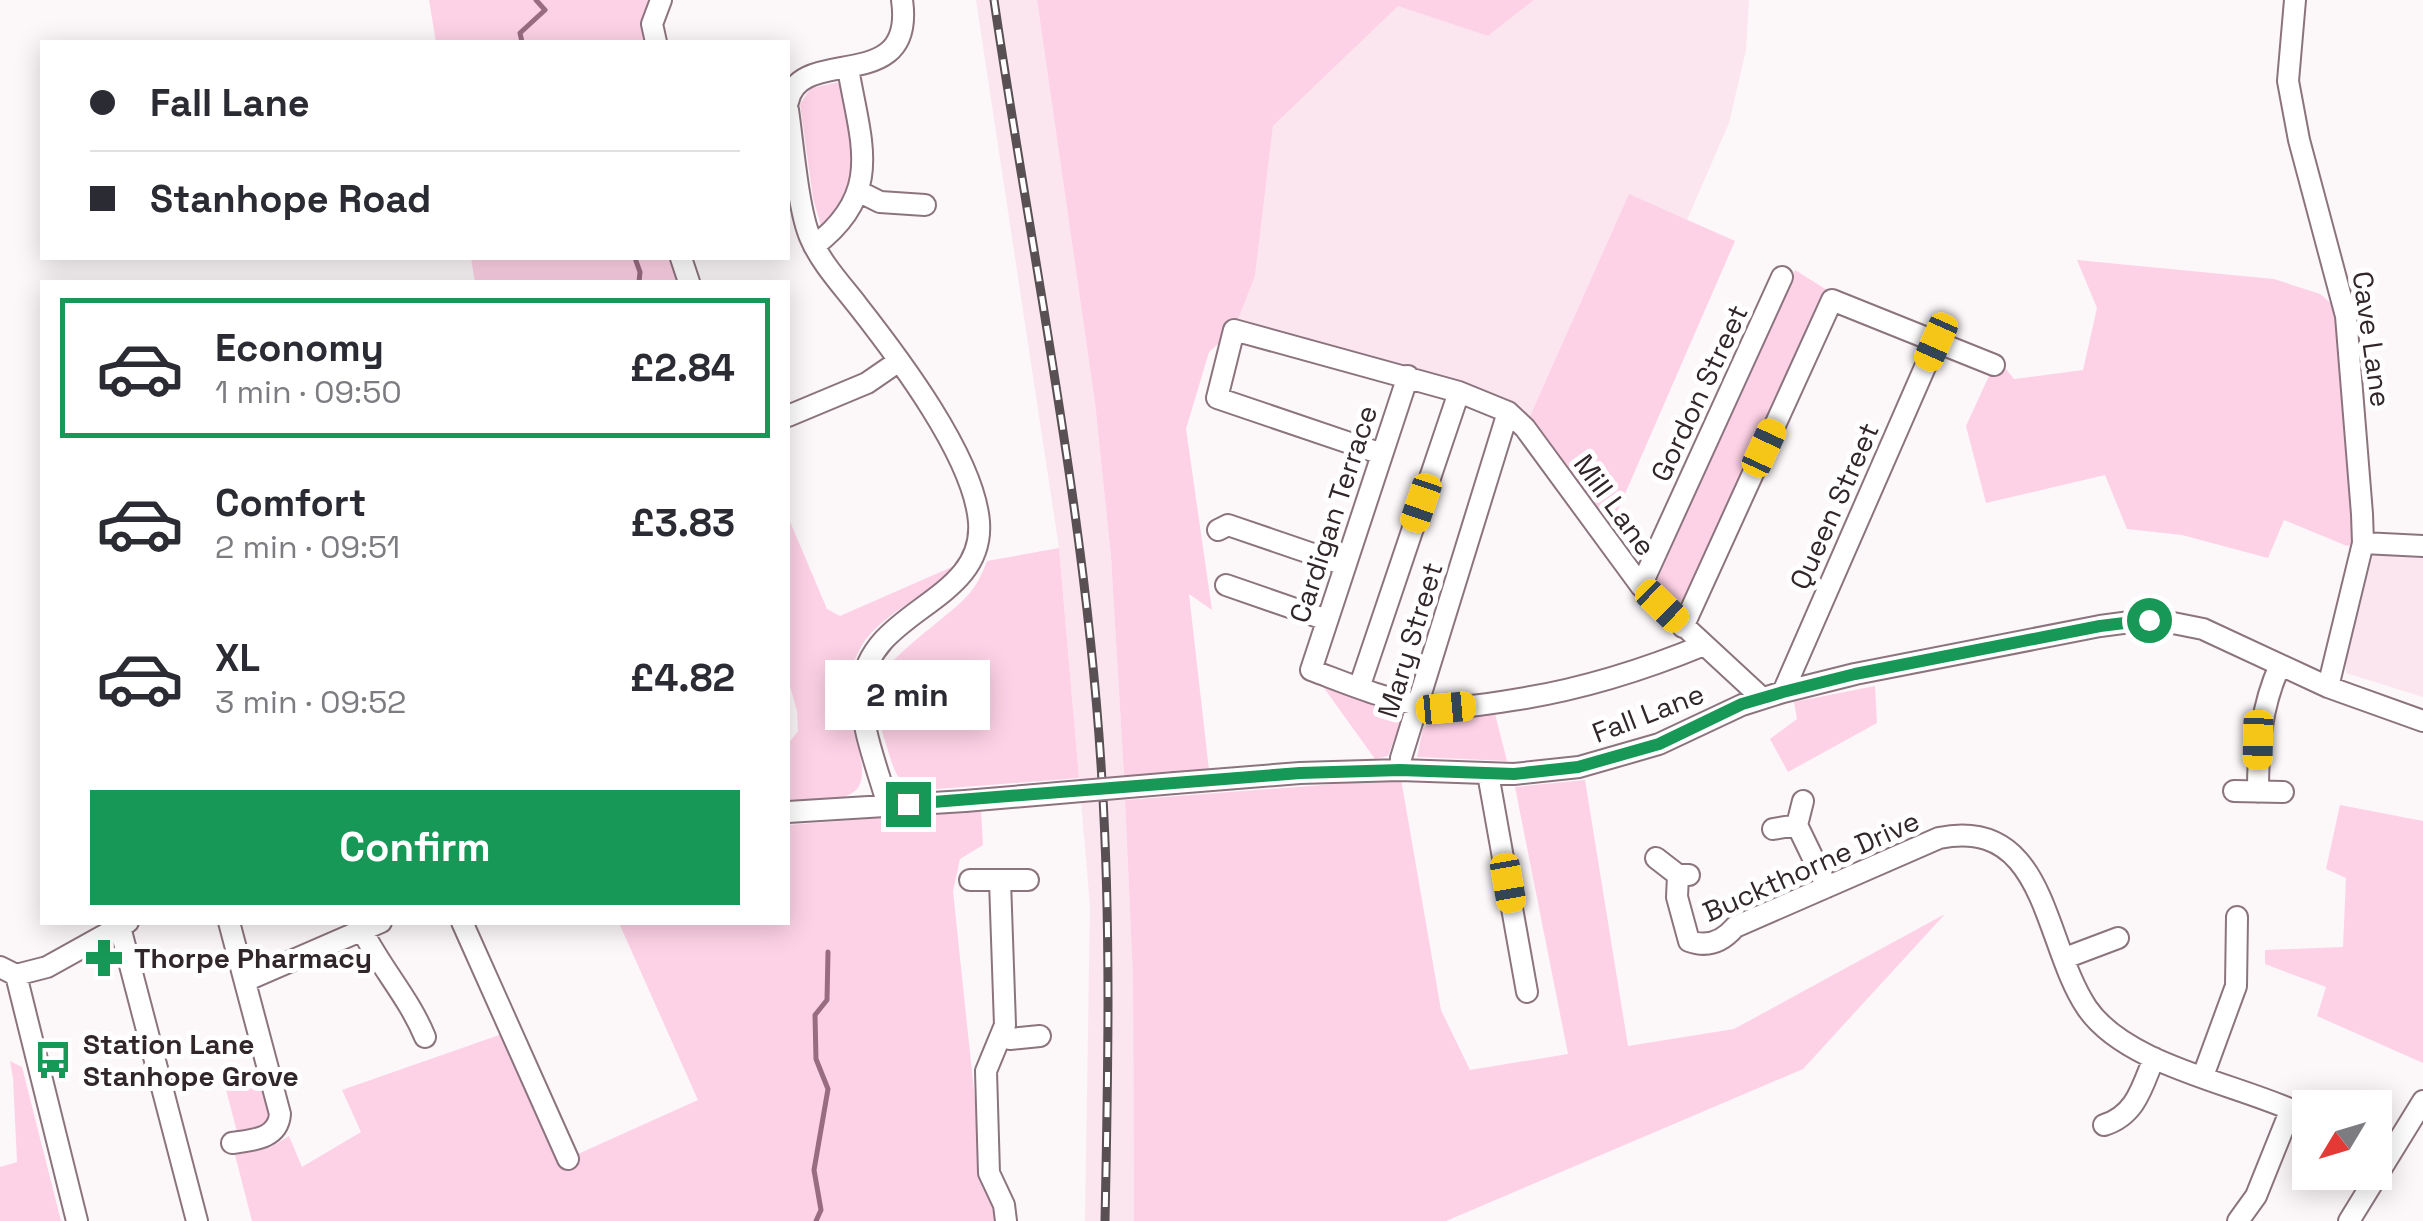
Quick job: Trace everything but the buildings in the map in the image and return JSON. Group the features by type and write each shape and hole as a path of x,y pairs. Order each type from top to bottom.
{"street":[{"path":"656,40 652,24 661,0"},
{"path":"790,91 811,75 856,66 889,52 902,28 902,0"},
{"name":"Cave Lane","path":"2295,0 2288,81 2299,140 2346,316 2364,543 2328,687"},
{"path":"814,246 831,234 860,192 856,66"},
{"path":"790,122 808,234 899,361 955,452 970,484 979,521 978,544 962,573 879,642 867,662 862,708 888,806"},
{"path":"860,192 880,202 925,205"},
{"name":"Gordon Street","path":"1641,586 1782,277"},
{"path":"1683,627 1832,300 1994,365"},
{"name":"Mill Lane","path":"1382,454 1216,398 1234,330 1408,376 1508,412 1525,428 1641,586 1704,645 1772,695"},
{"name":"Queen Street","path":"1772,695 1936,342"},
{"path":"790,415 867,383 899,361"},
{"name":"Cardigan Terrace","path":"1359,688 1311,670 1408,376"},
{"path":"1459,392 1359,688 1420,705 1446,708 1492,704 1624,677 1704,645"},
{"name":"Mary Street","path":"1400,770 1508,412"},
{"path":"1218,530 1228,525 1345,566"},
{"path":"2364,543 2423,546"},
{"path":"1226,585 1327,620"},
{"name":"Fall Lane","path":"790,812 1300,773 1400,770 1488,774 1578,767 1659,744 1772,695 1855,674 2153,619 2203,629 2328,687 2423,721"},
{"path":"2258,792 2258,740 2263,711 2280,665"},
{"path":"1488,774 1527,992"},
{"path":"2234,791 2283,792"},
{"path":"1803,801 1797,825 1827,887"},
{"path":"1772,830 1797,825"},
{"name":"Buckthorne Drive","path":"1656,858 1684,875 1677,896 1682,947 1726,938 1735,927 1938,838 1982,835 2001,844 2020,862 2034,885 2086,1006 2103,1028 2154,1058 2292,1111"},
{"path":"970,880 1028,880"},
{"path":"1000,880 1003,1036 986,1071 989,1173 1004,1204 1006,1221"},
{"path":"2203,1076 2247,958 2237,917"},
{"path":"78,1221 8,971 46,967 124,925 197,1221"},
{"path":"230,925 280,1114 279,1126 272,1134 232,1143"},
{"path":"463,925 568,1159"},
{"path":"245,981 371,926 372,950 414,1009 425,1037"},
{"path":"2065,958 2118,938"},
{"path":"1003,1036 1040,1036"},
{"path":"2104,1125 2130,1112 2154,1058"},
{"path":"2392,1140 2423,1102"},
{"path":"2238,1221 2292,1130"},
{"path":"2349,1221 2364,1190"}],"shaded area":[{"path":"429,0 652,0 646,40 436,40"},
{"path":"976,0 1037,0 1095,403 1111,557 1124,776 1133,979 1134,1221 1085,1221 1090,905 1059,548"},
{"path":"1037,0 1534,0 1488,36 1398,6 1273,126 1255,276 1234,330 1209,352 1186,429 1212,610 1189,594 1209,770 1124,776 1111,557 1095,403"},
{"path":"1534,0 1749,0 1746,50 1729,123 1687,220 1629,195 1530,416 1234,330 1255,276 1273,126 1398,5 1488,36"},
{"path":"844,81 854,139 853,180 837,214 821,226 813,198 800,104 811,88"},
{"path":"1629,194 1735,241 1611,526 1530,416"},
{"path":"471,260 674,260 679,280 475,280"},
{"path":"2077,260 2274,279 2320,294 2346,316 2363,543 2347,546 2284,520 2268,558 2182,535 2127,529 2105,475 1986,503 1966,426 1995,355 2014,379 2083,370 2097,308"},
{"path":"1795,270 1827,290 1687,607 1680,609 1656,583"},
{"path":"790,522 827,609 840,616 954,566 881,624 862,645 852,666 846,700 862,771 861,783 855,791 823,802 790,803 790,741 798,731 790,686"},
{"path":"1059,548 1079,778 911,791 895,770 880,721 878,690 884,672 968,595 987,561"},
{"path":"2374,551 2423,556 2423,697 2346,673 2346,657"},
{"path":"1319,681 1404,712 1388,756 1375,759"},
{"path":"1875,686 1877,723 1788,772 1770,739 1797,719 1794,702"},
{"path":"1493,706 1507,761 1417,757 1423,728 1444,713"},
{"path":"1401,779 1441,1010 1470,1070 1568,1054 1515,787 1585,780 1628,1046 1734,1029 1945,914 1803,1069 1446,1221 1134,1221 1133,979 1125,800"},
{"path":"2340,805 2423,821 2423,1063 2317,1016 2326,987 2265,964 2265,950 2343,947 2346,878 2326,869"},
{"path":"981,810 983,845 960,859 953,891 978,1129 978,1169 996,1221 252,1221 235,1155 271,1147 289,1136 302,1167 361,1132 342,1090 511,1031 569,1158 698,1100 620,925 790,925 790,825"},
{"path":"10,1061 22,1067 61,1221 0,1221 0,1167 17,1162"},
{"path":"249,1067 259,1073 271,1123 237,1132 222,1074"}],"waterway":[{"path":"522,40 520,33 545,10 536,0"},
{"path":"636,260 639,280"},
{"path":"816,1221 821,1210 814,1170 828,1089 816,1059 815,1015 827,1000 828,952"}],"railway":[{"path":"994,0 1057,389 1095,683 1107,891 1105,1221"}],"place":[{"name":"Thorpe Pharmacy","path":"104,958"},
{"name":"Station Lane Stanhope Grove","path":"53,1060"}],"route":[{"path":"908,804 1300,773 1400,770 1514,774 1578,767 1659,744 1742,704 1783,692 1855,674 2149,620"}]}
